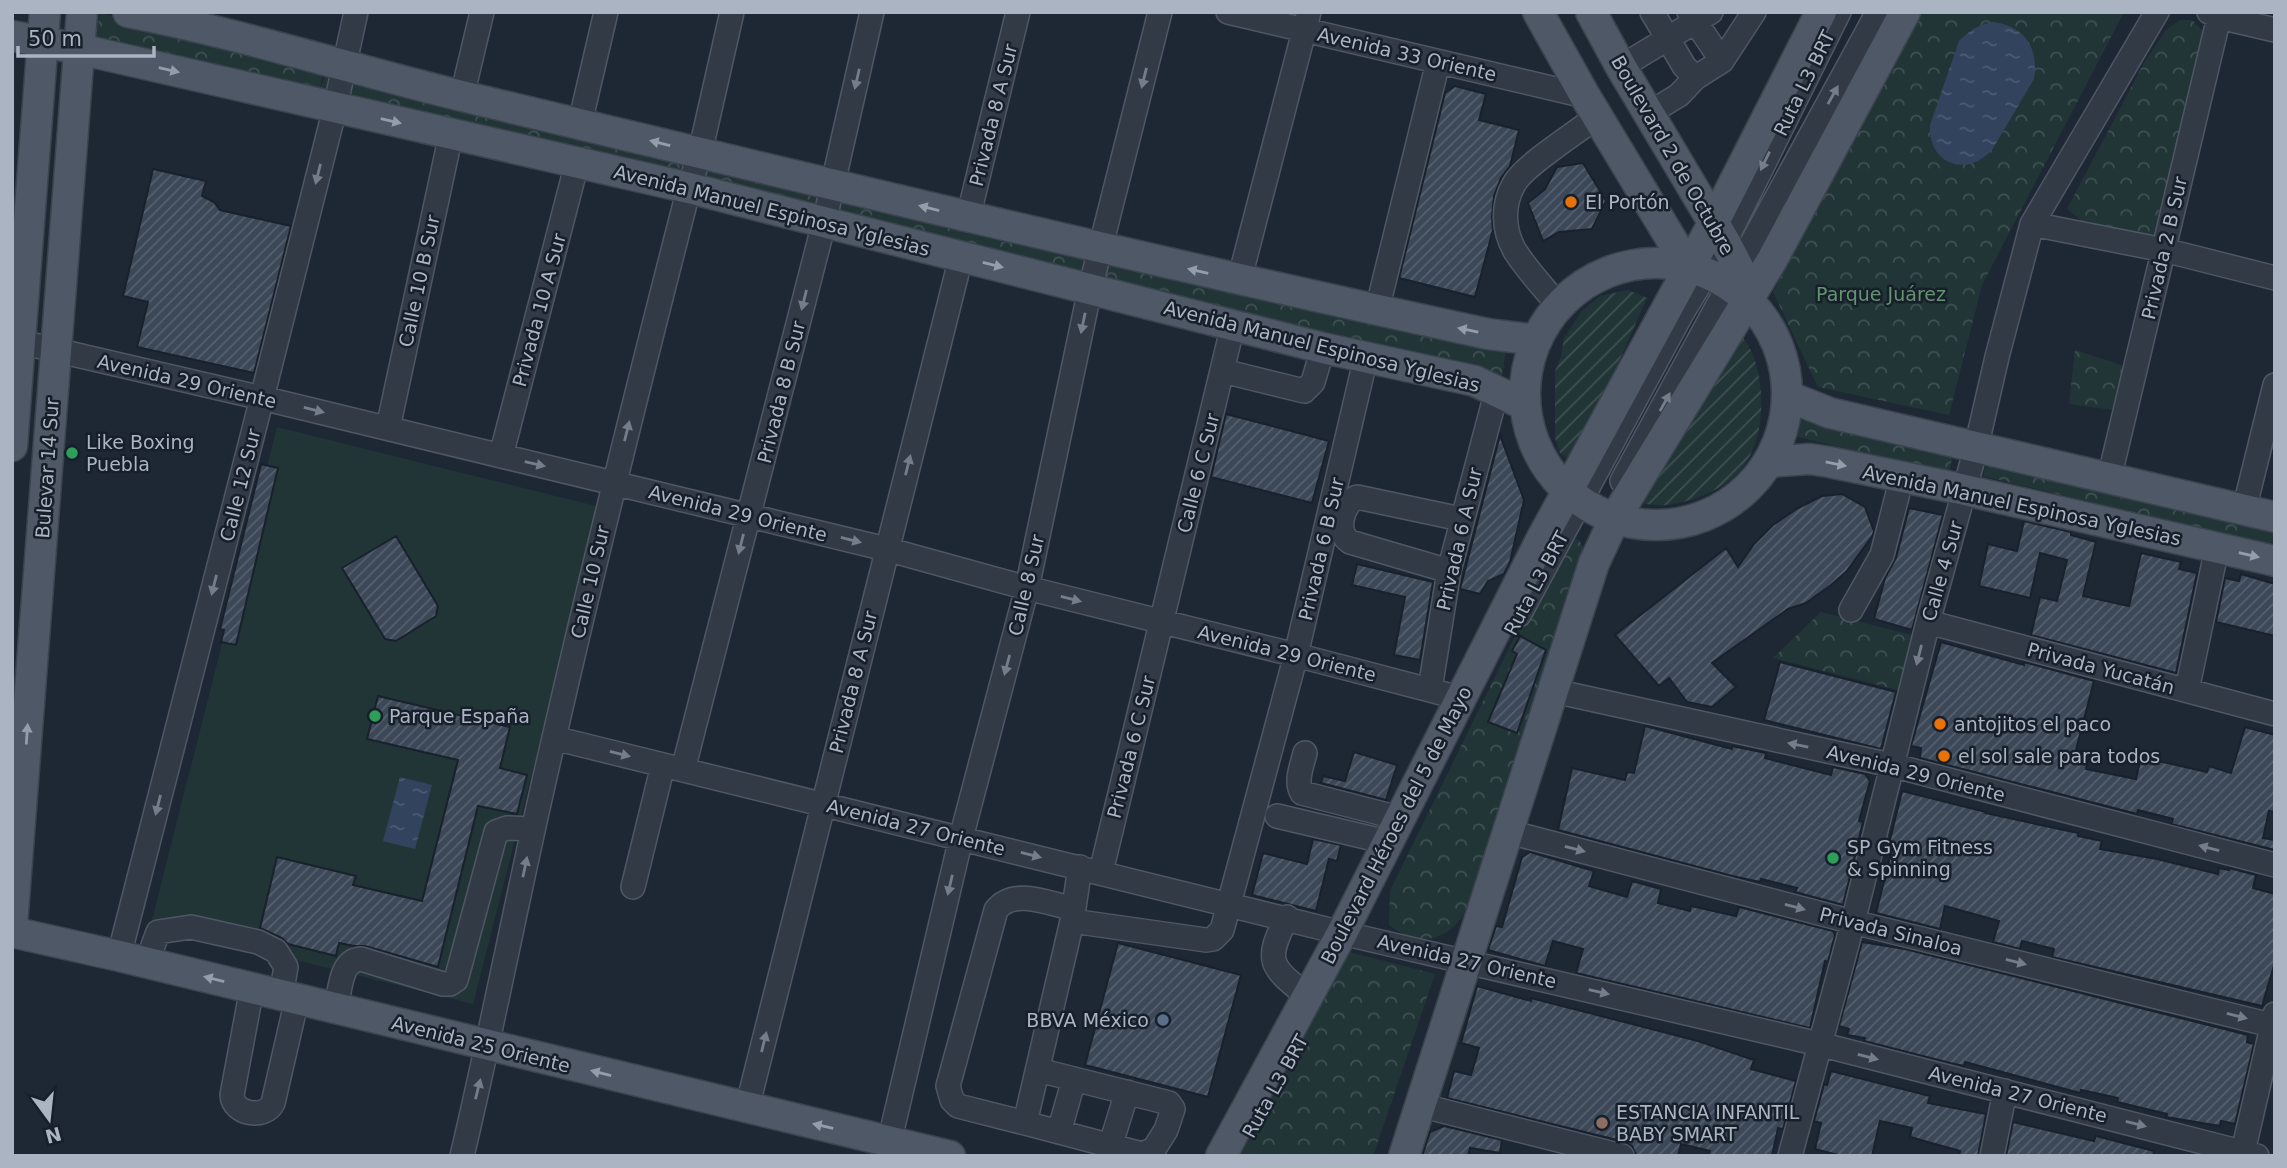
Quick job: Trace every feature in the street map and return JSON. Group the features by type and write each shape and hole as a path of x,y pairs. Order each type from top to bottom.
{"main road":[{"name":"Bulevar 14 Sur","path":"12,446 16,341 45,12"},
{"name":"Bulevar 14 Sur","path":"12,925 82,12"},
{"name":"Avenida Manuel Espinosa Yglesias","path":"128,12 205,21 343,65 462,96 580,122 968,218 1239,281 1488,334 1536,340"},
{"path":"1538,12 1591,106 1721,265 1765,320 1777,344 1785,370 1787,396 1782,430 1768,462 1750,485 1727,503 1701,517 1673,524 1653,524 1592,506 1551,474 1538,453 1529,430 1525,405 1526,372 1536,340 1559,306 1580,287 1605,274 1623,268 1660,263 1721,265"},
{"name":"Boulevard 2 de Octubre","path":"1591,12 1648,114 1721,265"},
{"name":"Boulevard Héroes del 5 de Mayo","path":"1221,1156 1307,996 1349,934 1393,830 1541,540 1592,506 1721,265 1821,12"},
{"name":"Boulevard Héroes del 5 de Mayo","path":"1721,265 1772,260 1905,12"},
{"name":"Avenida Manuel Espinosa Yglesias","path":"12,37 79,49 689,188 1323,348 1475,380 1525,405"},
{"name":"Boulevard Héroes del 5 de Mayo","path":"1404,1156 1460,959 1509,832 1594,562 1592,506 1721,265"},
{"path":"1787,396 1830,413 2275,517"},
{"name":"Avenida Manuel Espinosa Yglesias","path":"1768,462 1810,459 1965,490 2275,561"},
{"name":"Avenida 25 Oriente","path":"12,932 747,1108 887,1148 950,1156"}],"street":[{"name":"Calle 12 Sur","path":"133,959 262,398 335,108 356,12"},
{"path":"462,96 482,12"},
{"path":"580,122 606,12"},
{"name":"Calle 10 Sur","path":"462,1156 533,829 614,482 700,152 732,12"},
{"name":"Privada 8 B Sur","path":"633,887 673,768 749,515 824,223 872,12"},
{"name":"Privada 8 A Sur","path":"968,218 1018,12"},
{"name":"Calle 8 Sur","path":"887,1148 961,838 1027,588 1090,289 1160,12"},
{"name":"Avenida 33 Oriente","path":"1228,12 1307,21 1591,106"},
{"path":"1652,12 1684,66 1695,78"},
{"path":"1648,114 1679,96 1695,78 1722,61 1754,12"},
{"name":"Ruta L3 BRT","path":"1721,265 1839,12"},
{"path":"1721,265 1878,12"},
{"name":"Calle 4 Sur","path":"1790,1156 1853,922 1891,765 1976,448 2032,224 2157,12"},
{"path":"1621,68 1698,15 1722,61"},
{"path":"2214,15 2275,30"},
{"name":"Privada 2 B Sur","path":"2109,479 2164,250 2214,15"},
{"path":"1239,281 1307,21"},
{"path":"1377,310 1438,62"},
{"path":"1559,306 1515,250 1506,228 1505,206 1514,183 1591,106"},
{"name":"Calle 10 B Sur","path":"388,428 451,134"},
{"name":"Privada 10 A Sur","path":"501,456 577,163"},
{"path":"2032,224 2164,250 2275,278"},
{"name":"Privada 8 A Sur","path":"747,1108 961,257"},
{"name":"Calle 6 C Sur","path":"1162,621 1233,325"},
{"name":"Avenida 29 Oriente","path":"16,341 749,515 1460,698"},
{"path":"1223,372 1304,391 1313,382 1323,348"},
{"name":"Privada 6 B Sur","path":"1074,915 1213,939 1222,930 1296,655 1366,357"},
{"path":"2244,510 2275,385"},
{"name":"Privada 6 A Sur","path":"1430,690 1448,571 1497,390"},
{"path":"1851,610 1882,555 1902,477"},
{"path":"1448,571 1350,542 1341,532 1341,524 1351,500 1364,497 1461,519"},
{"path":"1392,1156 1460,959 1592,506"},
{"name":"Ruta L3 BRT","path":"1237,1156 1349,934 1475,696 1592,506"},
{"path":"2187,690 2217,548"},
{"name":"Privada 6 C Sur","path":"1025,1123 1074,915 1090,870 1162,621"},
{"name":"Privada Yucatán","path":"1928,622 2275,714"},
{"name":"Avenida 29 Oriente","path":"1554,691 1891,765 2275,865"},
{"name":"Avenida 27 Oriente","path":"554,738 1349,934 1819,1044 2247,1154"},
{"path":"1305,754 1298,780 1302,793 1393,830"},
{"path":"1277,816 1393,830"},
{"path":"336,1009 345,970 354,960 361,959 443,984 456,980 493,838 501,829 533,829"},
{"name":"Privada Sinaloa","path":"1509,832 1853,922 2263,1023 2274,1018"},
{"path":"1038,1070 1169,1103 1173,1109 1166,1130 1154,1149 1142,1154 958,1106 951,1100 948,1086 996,909 1002,902 1017,897 1074,915"},
{"path":"1287,918 1273,945 1273,955 1282,976 1307,996"},
{"path":"133,959 158,932 191,927 258,942 276,951 286,967 289,997 270,1108 258,1113 243,1111 236,1108 232,1102 252,988"},
{"path":"2247,1154 2274,1018"},
{"path":"1059,1132 1074,1079"},
{"path":"1992,1156 2005,1091"},
{"path":"1110,1147 1127,1092"},
{"path":"1419,1105 1622,1156"}],"green space":[{"name":"Parque Juárez","path":"1919,12 2124,12 1982,285 1949,415 1818,387 1773,292"},
{"path":"100,13 324,66 320,90 328,68 1094,252 1086,283 94,44"},
{"path":"2180,20 2192,20 2205,33 2152,240 2095,232 2067,209 2144,63 2166,30"},
{"path":"1108,255 1507,344 1501,381 1099,288"},
{"path":"1628,290 1647,298 1574,463 1560,453 1555,438 1555,371 1561,357 1564,338 1581,312 1600,296"},
{"path":"1738,329 1753,354 1760,386 1761,417 1748,460 1732,479 1685,502 1666,505 1639,503"},
{"path":"2075,350 2124,366 2114,410 2069,404"},
{"path":"1810,414 1921,440 1952,458 1949,473 1790,435 1794,420"},
{"name":"Parque España","path":"277,427 600,507 473,1004 151,924"},
{"path":"2002,463 2275,530 2275,541 2264,544 1983,476 1985,468"},
{"path":"1570,537 1579,540 1585,551 1469,904 1454,926 1445,933 1424,939 1401,933 1389,925 1390,891 1560,544"},
{"path":"1821,612 1912,635 1898,690 1773,658"},
{"path":"1349,952 1435,974 1373,1156 1240,1156"}],"water":[{"path":"1993,22 2014,28 2027,40 2034,58 2034,79 1992,150 1982,159 1971,163 1950,163 1935,149 1930,125 1959,41 1974,29"},
{"path":"400,777 432,785 415,849 383,841"}],"building":[{"path":"1455,86 1486,94 1479,120 1519,130 1510,166 1501,178 1494,196 1493,230 1475,297 1399,278 1445,93"},
{"path":"1583,163 1606,201 1592,229 1559,232 1543,241 1528,203 1545,189 1557,167"},
{"path":"153,169 206,181 202,196 214,202 220,210 291,226 254,373 137,347 148,302 123,296"},
{"path":"1226,414 1329,441 1312,503 1211,477"},
{"path":"1500,435 1524,500 1510,562 1504,574 1488,581 1480,594 1460,589"},
{"path":"261,464 278,468 236,645 221,642 224,630 220,629"},
{"path":"1842,494 1865,507 1873,535 1846,572 1831,585 1806,603 1788,609 1712,663 1736,687 1712,707 1687,702 1669,678 1659,686 1615,635 1726,548 1738,567 1754,544 1773,525 1822,496"},
{"path":"1909,508 1943,515 1912,630 1874,619 1885,578 1896,558"},
{"path":"2024,521 2071,532 2071,535 2096,542 2083,596 2129,606 2141,553 2181,562 2179,569 2197,573 2176,673 2031,635 2040,597 2057,601 2067,560 2040,553 2030,598 1979,586 1988,544 2017,551"},
{"path":"396,536 438,606 436,616 396,641 385,639 342,568"},
{"path":"1357,564 1433,582 1420,660 1394,655 1405,597 1352,585"},
{"path":"2241,574 2275,584 2275,636 2216,622 2225,578 2239,581"},
{"path":"1520,636 1546,650 1517,733 1488,722 1517,654 1512,651"},
{"path":"1941,642 2094,681 2076,750 2090,753 2086,769 2136,779 2141,757 2207,772 2209,766 2231,773 2245,727 2275,735 2275,812 2269,811 2263,838 2275,840 2275,850 2171,824 2173,819 2138,810 2137,814 1920,758 1921,748 1911,746"},
{"path":"1780,662 1896,692 1881,749 1764,720"},
{"path":"378,696 510,727 500,768 527,775 517,814 478,806 438,967 365,946 339,943 336,956 288,944 282,938 260,928 277,857 356,876 353,885 422,901 458,760 367,739"},
{"path":"1645,726 1732,749 1732,746 1766,753 1765,758 1831,775 1833,767 1865,774 1870,781 1859,821 1863,822 1843,905 1795,892 1797,888 1761,879 1760,882 1732,876 1558,830 1572,768 1625,780 1627,772 1634,773"},
{"path":"1354,752 1397,765 1386,800 1321,783 1323,776 1345,781"},
{"path":"1902,791 1985,813 2078,833 2078,836 2102,841 2100,849 2218,874 2219,868 2229,868 2256,875 2253,888 2275,894 2275,962 2262,1006 2052,957 2054,949 2022,941 2020,949 1993,942 1999,921 1945,906 1940,929 1876,913 1893,845 1889,844"},
{"path":"1313,839 1341,845 1337,861 1329,859 1316,911 1252,895 1263,853 1307,864"},
{"path":"1530,852 1594,871 1589,886 1627,897 1632,881 1661,889 1658,903 1690,911 1691,906 1736,916 1739,907 1833,931 1835,935 1828,962 1825,961 1810,1028 1576,973 1583,949 1553,941 1545,966 1488,950 1496,926 1502,927 1522,857"},
{"path":"1862,942 1905,949 2248,1035 2247,1042 2254,1044 2235,1124 2221,1121 2220,1126 2166,1117 2167,1114 2117,1102 2118,1098 2081,1090 2080,1093 1965,1062 1964,1066 1950,1063 1847,1035 1849,1029 1839,1026"},
{"name":"BBVA México","path":"1118,943 1241,975 1208,1097 1085,1065"},
{"path":"1477,986 1698,1041 1754,1060 1751,1069 1796,1081 1783,1129 1778,1128 1772,1156 1708,1156 1710,1151 1681,1144 1678,1156 1640,1156 1625,1142 1447,1098 1454,1071 1471,1075 1479,1048 1461,1043"},
{"path":"1831,1071 1930,1096 1928,1103 1986,1114 1978,1156 1959,1156 1960,1151 1910,1137 1912,1128 1880,1121 1872,1156 1842,1156 1815,1149 1821,1123 1814,1121 1824,1084 1827,1085"},
{"path":"2013,1122 2094,1141 2096,1136 2154,1151 2153,1156 2006,1156"},
{"path":"1444,1126 1502,1140 1500,1153 1470,1148 1468,1156 1422,1156 1430,1132"}],"place":[{"name":"El Portón","path":"1571,202"},
{"name":"Like Boxing Puebla","path":"72,453"},
{"name":"Parque España","path":"375,716"},
{"name":"antojitos el paco","path":"1940,724"},
{"name":"el sol sale para todos","path":"1944,756"},
{"name":"SP Gym Fitness & Spinning","path":"1833,858"},
{"name":"BBVA México","path":"1163,1020"},
{"name":"ESTANCIA INFANTIL BABY SMART","path":"1602,1123"}]}
